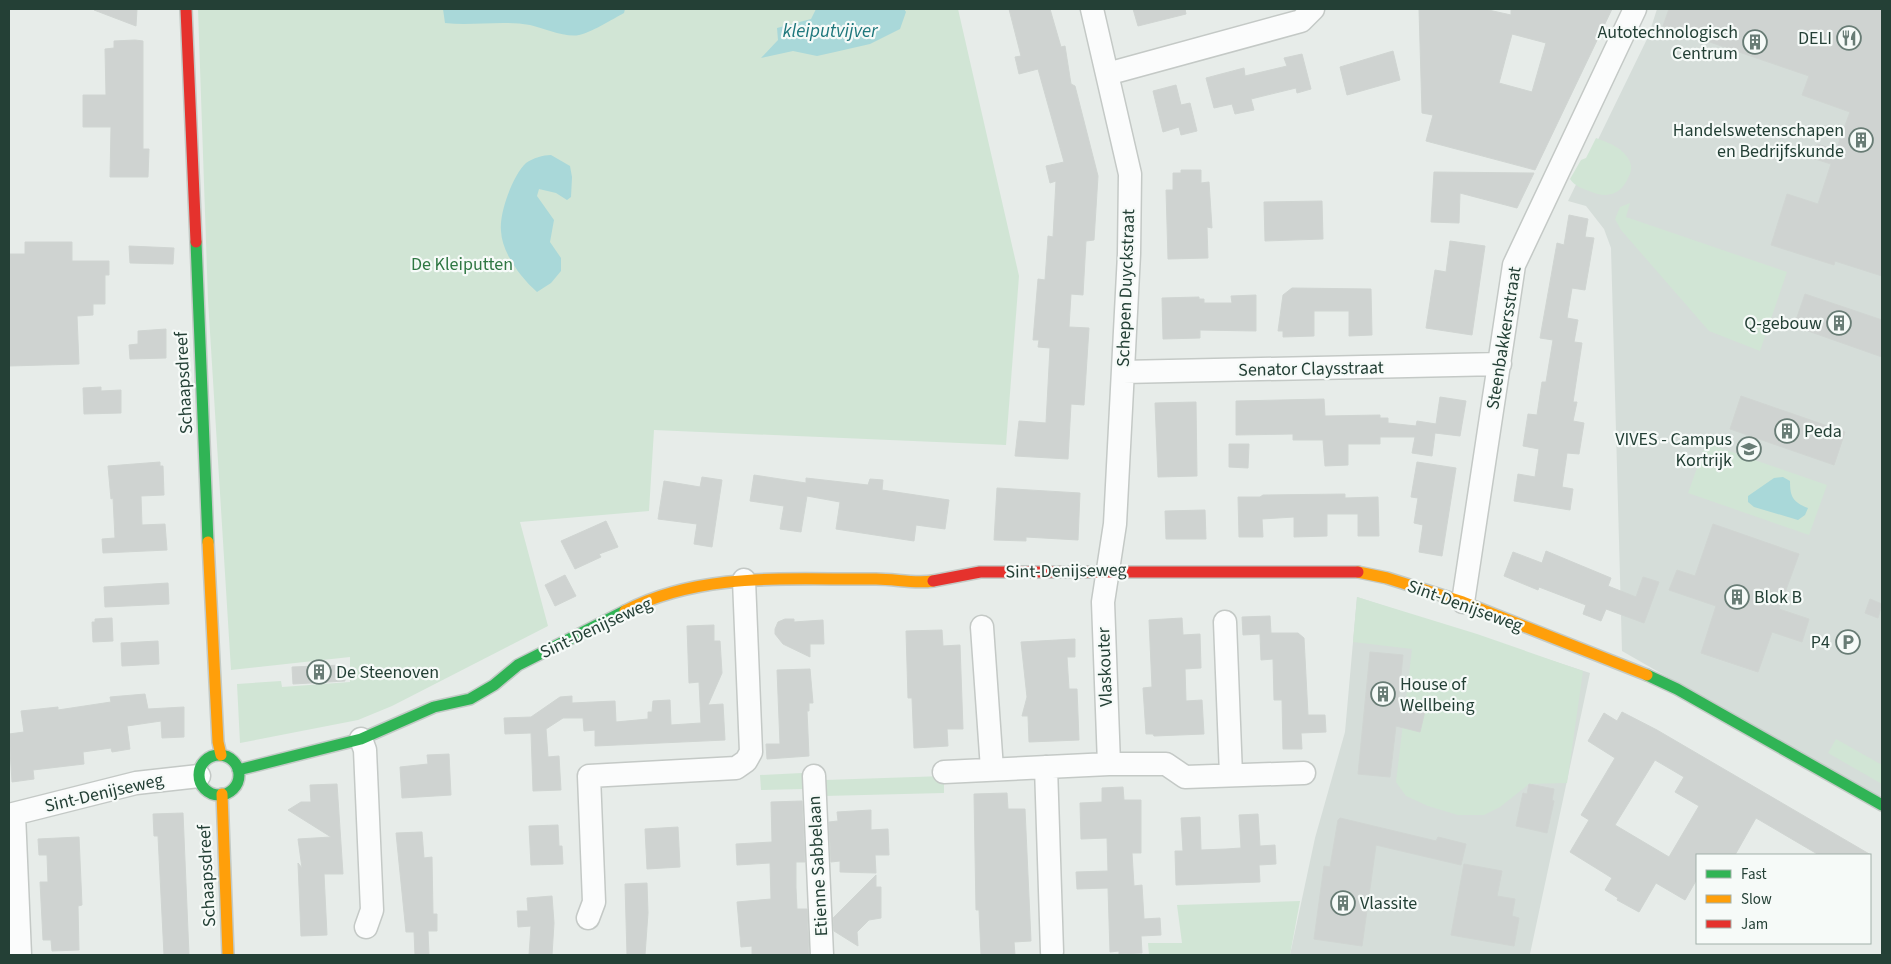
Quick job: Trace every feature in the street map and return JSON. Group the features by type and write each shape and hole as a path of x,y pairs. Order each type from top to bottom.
{"street":[{"name":"Schaapsdreef","path":"186,9 214,678 218,742 221,755"},
{"name":"Schepen Duyckstraat","path":"1092,9 1130,174 1129,254 1115,524 1108,570"},
{"path":"1106,74 1301,21 1313,9"},
{"name":"Steenbakkersstraat","path":"1463,602 1512,280 1520,249 1635,9"},
{"name":"Senator Claysstraat","path":"1123,372 1500,364"},
{"name":"Sint-Denijseweg","path":"238,770 361,739 434,707 470,699 494,685 518,664 630,608 682,590 718,582 744,580 888,579 920,583 980,572 1108,570 1352,571 1387,578 1463,602 1624,664 1677,689 1882,805"},
{"name":"Vlaskouter","path":"1108,570 1103,602 1108,764"},
{"path":"588,918 594,902 589,776 736,768 746,761 751,752 744,580"},
{"path":"1225,622 1231,775"},
{"path":"982,627 992,769"},
{"path":"361,739 365,750 372,910 366,927"},
{"path":"216,755 231,759 238,770 236,784 229,791 222,794 212,793 206,789 199,776 205,760 216,755"},
{"path":"944,772 1108,764 1166,764 1185,777 1304,773"},
{"path":"1046,767 1052,952"},
{"name":"Sint-Denijseweg","path":"11,814 136,783 199,776"},
{"name":"Etienne Sabbelaan","path":"814,776 822,955"},
{"name":"Schaapsdreef","path":"222,794 228,955"},
{"path":"11,814 20,955"}],"shaded area":[{"name":"VIVES - Campus Kortrijk","path":"1657,9 1882,9 1882,800 1622,651 1611,248 1604,229 1586,206 1568,201 1648,37"},
{"path":"1357,597 1590,673 1530,954 1290,955 1315,838 1345,732"}],"green space":[{"name":"De Kleiputten","path":"198,9 958,9 1019,276 1006,445 654,430 649,511 520,522 548,626 392,706 358,720 240,743 237,684 281,681 282,687 350,682 350,657 231,670 208,300"},
{"path":"1596,138 1620,150 1631,164 1626,182 1613,194 1602,195 1578,187 1570,179 1581,160 1586,158"},
{"path":"1630,203 1626,217 1787,272 1760,351 1709,331 1621,230 1615,219 1620,207"},
{"path":"1706,443 1827,485 1809,535 1688,493"},
{"path":"1357,597 1477,634 1583,671 1567,783 1529,784 1500,807 1484,815 1458,815 1428,806 1406,796 1396,782 1412,649 1353,642"},
{"path":"1836,739 1882,765 1882,784 1828,753"},
{"path":"802,773 804,789 761,790 760,775"},
{"path":"944,776 944,793 824,796 825,780"},
{"path":"1300,901 1290,955 1149,955 1148,943 1182,943 1177,905"}],"water":[{"path":"443,9 625,9 624,13 601,26 584,34 574,36 530,25 445,23"},
{"name":"kleiputvijver","path":"816,9 904,9 906,12 900,29 870,44 817,56 793,51 761,58 778,40 777,28 811,19"},
{"path":"551,155 570,166 572,177 571,197 567,200 556,193 539,189 537,196 554,220 550,242 561,258 561,271 551,283 537,292 513,264 502,239 501,223 508,195 521,169 532,160 541,156"},
{"path":"1783,477 1790,481 1793,498 1799,504 1808,508 1805,515 1798,520 1754,507 1748,502 1748,496 1774,478"}],"building":[{"path":"137,9 136,26 94,10"},
{"path":"1009,9 1050,9 1061,47 1065,46 1071,84 1075,86 1098,176 1094,240 1086,241 1083,295 1071,294 1069,327 1089,328 1084,405 1071,404 1068,459 1015,456 1019,421 1046,423 1050,348 1038,347 1039,340 1033,340 1038,279 1045,280 1048,236 1053,237 1056,181 1050,183 1046,166 1064,162 1038,69 1019,74 1015,57 1021,56"},
{"path":"1133,9 1185,9 1186,14 1138,26"},
{"path":"1419,9 1484,9 1511,15 1511,9 1612,9 1535,170 1426,141 1433,115 1422,113","holes":["1512,34 1546,43 1532,92 1499,83"]},
{"name":"Handelswetenschapen en Bedrijfskunde","path":"1669,9 1882,9 1882,276 1835,261 1834,265 1771,245 1787,194 1818,204 1831,164 1812,158 1817,144 1836,150 1850,112 1802,95 1809,76 1663,26"},
{"path":"114,41 143,41 143,149 149,149 148,177 110,177 111,127 83,127 83,95 106,95 105,49 114,48"},
{"path":"1393,51 1400,80 1347,95 1340,67"},
{"path":"1302,54 1311,89 1297,93 1296,88 1251,99 1254,110 1235,114 1232,104 1214,108 1206,78 1244,68 1245,76 1287,66 1284,58"},
{"path":"1176,85 1181,105 1190,103 1197,131 1181,135 1179,127 1163,132 1153,91"},
{"path":"1181,170 1201,170 1201,183 1209,182 1212,228 1207,227 1208,258 1168,259 1166,190 1173,190 1173,173 1181,173"},
{"path":"1434,172 1534,173 1517,208 1460,193 1459,223 1431,222"},
{"path":"1322,201 1323,239 1265,241 1264,202"},
{"path":"1569,215 1588,219 1585,237 1594,238 1585,290 1572,288 1567,318 1578,320 1574,342 1582,343 1573,402 1577,402 1573,421 1584,423 1579,454 1567,453 1562,487 1573,489 1570,510 1514,501 1518,474 1535,477 1539,449 1523,446 1528,414 1537,415 1542,382 1546,382 1553,340 1540,338 1557,243 1564,245"},
{"path":"1450,241 1485,246 1472,335 1426,328 1435,270 1446,272"},
{"path":"25,242 72,242 72,261 109,261 109,275 105,275 105,304 93,304 93,315 77,316 79,364 9,366 9,254 25,254"},
{"path":"129,246 174,248 173,264 130,263"},
{"path":"1292,288 1371,289 1372,335 1349,336 1349,311 1314,311 1314,336 1283,337 1283,331 1278,331 1283,295"},
{"name":"Q-gebouw","path":"1805,294 1882,320 1882,357 1794,326"},
{"path":"1256,295 1256,331 1200,330 1200,338 1163,339 1162,298 1199,297 1199,299 1204,299 1204,303 1232,303 1231,296"},
{"path":"166,329 166,358 130,359 129,345 138,344 138,331"},
{"path":"101,387 101,391 121,390 121,413 84,414 83,388"},
{"name":"Peda","path":"1741,396 1845,432 1834,465 1730,429"},
{"path":"1440,397 1466,401 1460,436 1435,433 1432,456 1412,453 1415,437 1380,437 1380,444 1348,444 1348,465 1325,466 1323,440 1293,440 1293,434 1236,435 1236,401 1324,399 1325,416 1380,415 1380,418 1388,418 1388,423 1416,426 1417,421 1436,424"},
{"path":"1196,402 1197,476 1158,477 1155,403"},
{"path":"1229,444 1249,444 1248,468 1229,467"},
{"path":"160,462 160,466 163,466 164,495 141,496 142,525 165,524 167,550 103,553 102,539 115,538 113,498 111,499 108,466"},
{"path":"1417,462 1456,468 1442,556 1419,552 1423,525 1414,523 1418,498 1411,497"},
{"path":"754,475 806,483 806,478 868,485 870,479 883,480 882,490 949,500 945,529 916,525 914,541 836,529 840,502 807,496 801,532 780,529 784,506 750,501"},
{"path":"702,477 722,480 712,547 694,544 697,524 658,519 664,481 700,487"},
{"path":"997,488 1080,493 1078,540 1026,537 1026,541 994,540"},
{"path":"1345,494 1345,498 1378,497 1379,536 1358,536 1358,514 1327,514 1327,536 1294,537 1294,517 1262,519 1263,537 1239,537 1238,497"},
{"path":"1205,510 1206,539 1166,539 1165,511"},
{"path":"606,521 618,547 599,554 601,557 575,569 561,541"},
{"name":"Blok B","path":"1713,524 1799,554 1779,609 1809,619 1802,642 1772,632 1758,672 1701,653 1716,606 1669,590 1677,570 1695,576"},
{"path":"1546,551 1611,578 1608,586 1636,597 1643,577 1659,582 1644,623 1606,609 1601,621 1583,614 1586,605 1539,587 1538,590 1504,576 1513,552 1542,563"},
{"path":"565,575 576,596 555,606 545,585"},
{"path":"168,583 169,604 105,607 104,587"},
{"path":"1870,599 1882,604 1878,618 1865,613"},
{"path":"1270,616 1271,633 1298,633 1304,638 1308,715 1325,715 1326,732 1301,733 1302,749 1283,749 1282,700 1274,700 1273,659 1261,660 1260,634 1243,635 1242,617"},
{"path":"112,618 113,641 93,642 92,622 95,622 95,619"},
{"path":"1182,618 1183,635 1200,634 1201,668 1185,669 1186,701 1202,700 1204,734 1154,736 1153,734 1146,734 1143,688 1152,687 1149,620"},
{"path":"785,619 794,619 794,622 823,620 824,644 810,644 810,657 783,644 775,634 775,629 778,622"},
{"path":"714,625 714,641 720,641 722,673 708,705 723,704 725,740 595,746 595,730 584,731 583,718 563,718 546,729 548,757 559,756 561,790 533,791 531,733 505,734 504,718 531,717 560,697 572,696 572,703 615,701 616,722 648,719 648,712 652,712 653,701 670,700 671,725 701,723 699,682 689,683 687,626"},
{"path":"942,630 943,646 960,645 963,729 947,729 948,746 914,748 912,698 908,698 906,631"},
{"path":"1075,639 1075,657 1067,657 1069,689 1077,689 1079,740 1029,742 1028,716 1022,716 1027,697 1021,642"},
{"path":"158,641 159,664 122,666 121,643"},
{"name":"House of Wellbeing","path":"1370,652 1403,655 1398,704 1425,711 1420,732 1396,726 1390,777 1358,774"},
{"name":"De Steenoven","path":"344,665 345,681 293,684 292,667"},
{"path":"810,669 813,703 809,703 809,711 807,711 809,756 767,759 766,744 780,744 777,670"},
{"path":"145,694 148,709 184,707 184,737 162,738 161,721 127,726 130,749 112,752 111,748 83,752 84,764 33,770 34,779 12,782 9,734 24,732 21,711 58,707 58,710 111,702 110,697"},
{"path":"1622,712 1657,730 1869,854 1817,854 1756,818 1736,854 1696,854 1696,881 1685,900 1656,883 1639,912 1617,900 1618,898 1605,890 1612,878 1570,852 1589,820 1581,815 1615,758 1588,741 1604,713 1617,721","holes":["1655,760 1684,777 1675,792 1699,806 1669,857 1615,825"]},
{"path":"449,754 451,795 402,798 400,767 428,764 427,755"},
{"path":"337,784 343,874 324,874 327,935 301,936 298,863 302,868 298,839 331,837 288,810 301,802 311,802 310,785"},
{"path":"1529,784 1554,789 1552,800 1554,801 1547,833 1516,826 1523,793 1527,794"},
{"path":"1123,787 1124,800 1141,800 1141,853 1132,853 1134,886 1142,885 1144,919 1160,918 1161,935 1141,936 1142,953 1119,954 1119,951 1110,952 1108,888 1077,889 1076,872 1108,871 1107,838 1081,839 1080,803 1102,802 1102,788"},
{"path":"1007,793 1008,809 1025,809 1031,941 1014,942 1015,955 981,955 979,910 976,910 974,794"},
{"path":"802,801 805,862 796,862 796,888 797,909 807,909 809,955 752,955 752,946 741,947 737,902 771,899 770,863 737,865 736,844 772,842 771,802"},
{"path":"871,810 871,830 888,829 889,855 875,855 876,873 840,872 840,861 831,862 829,822 838,821 837,812"},
{"path":"183,813 189,955 164,955 158,836 154,836 153,814"},
{"path":"1258,814 1260,846 1275,845 1276,864 1259,865 1260,882 1176,885 1175,851 1183,851 1181,818 1200,817 1201,850 1226,849 1241,848 1239,815"},
{"path":"1340,818 1436,841 1438,837 1466,844 1461,865 1376,845 1362,946 1314,939 1324,866 1330,867 1338,820"},
{"path":"558,825 559,846 562,846 563,864 531,865 529,826"},
{"path":"678,827 680,867 647,869 645,829"},
{"path":"422,832 424,858 432,857 433,914 437,914 437,931 428,931 429,955 415,955 414,932 406,932 396,833"},
{"path":"79,837 82,905 78,906 79,950 52,951 51,940 43,940 40,882 48,882 47,855 39,855 38,839"},
{"path":"1464,864 1502,871 1497,896 1515,899 1512,916 1519,918 1514,946 1451,935"},
{"path":"876,875 876,887 881,887 881,918 869,920 857,932 858,946 834,931 833,918"},
{"path":"647,883 648,913 645,955 627,955 625,884"},
{"path":"552,896 554,923 552,955 529,955 531,926 518,927 517,911 528,911 527,898"}],"traffic: fast":[{"path":"196,242 208,542"},
{"path":"238,770 361,739 434,707 470,699 494,685 518,665 625,611"},
{"path":"1647,675 1677,689 1882,805"},
{"path":"219,755 233,761 239,775 233,789 219,795 205,789 199,775 205,761 219,755"}],"traffic: slow":[{"path":"208,542 218,742 221,755"},
{"path":"1358,572 1387,578 1463,602 1647,675"},
{"path":"625,611 654,598 685,589 748,580 876,579 933,581"},
{"path":"222,794 228,955"}],"traffic: jam":[{"path":"186,9 196,242"},
{"path":"933,581 980,572 1358,572"}],"place":[{"name":"DELI","path":"1849,38"},
{"name":"Autotechnologisch Centrum","path":"1755,42"},
{"name":"Handelswetenschapen en Bedrijfskunde","path":"1861,140"},
{"name":"Q-gebouw","path":"1839,323"},
{"name":"Peda","path":"1787,431"},
{"name":"VIVES - Campus Kortrijk","path":"1749,449"},
{"name":"Blok B","path":"1737,597"},
{"name":"P4","path":"1848,642"},
{"name":"De Steenoven","path":"319,672"},
{"name":"House of Wellbeing","path":"1383,694"},
{"name":"Vlassite","path":"1343,903"}]}
